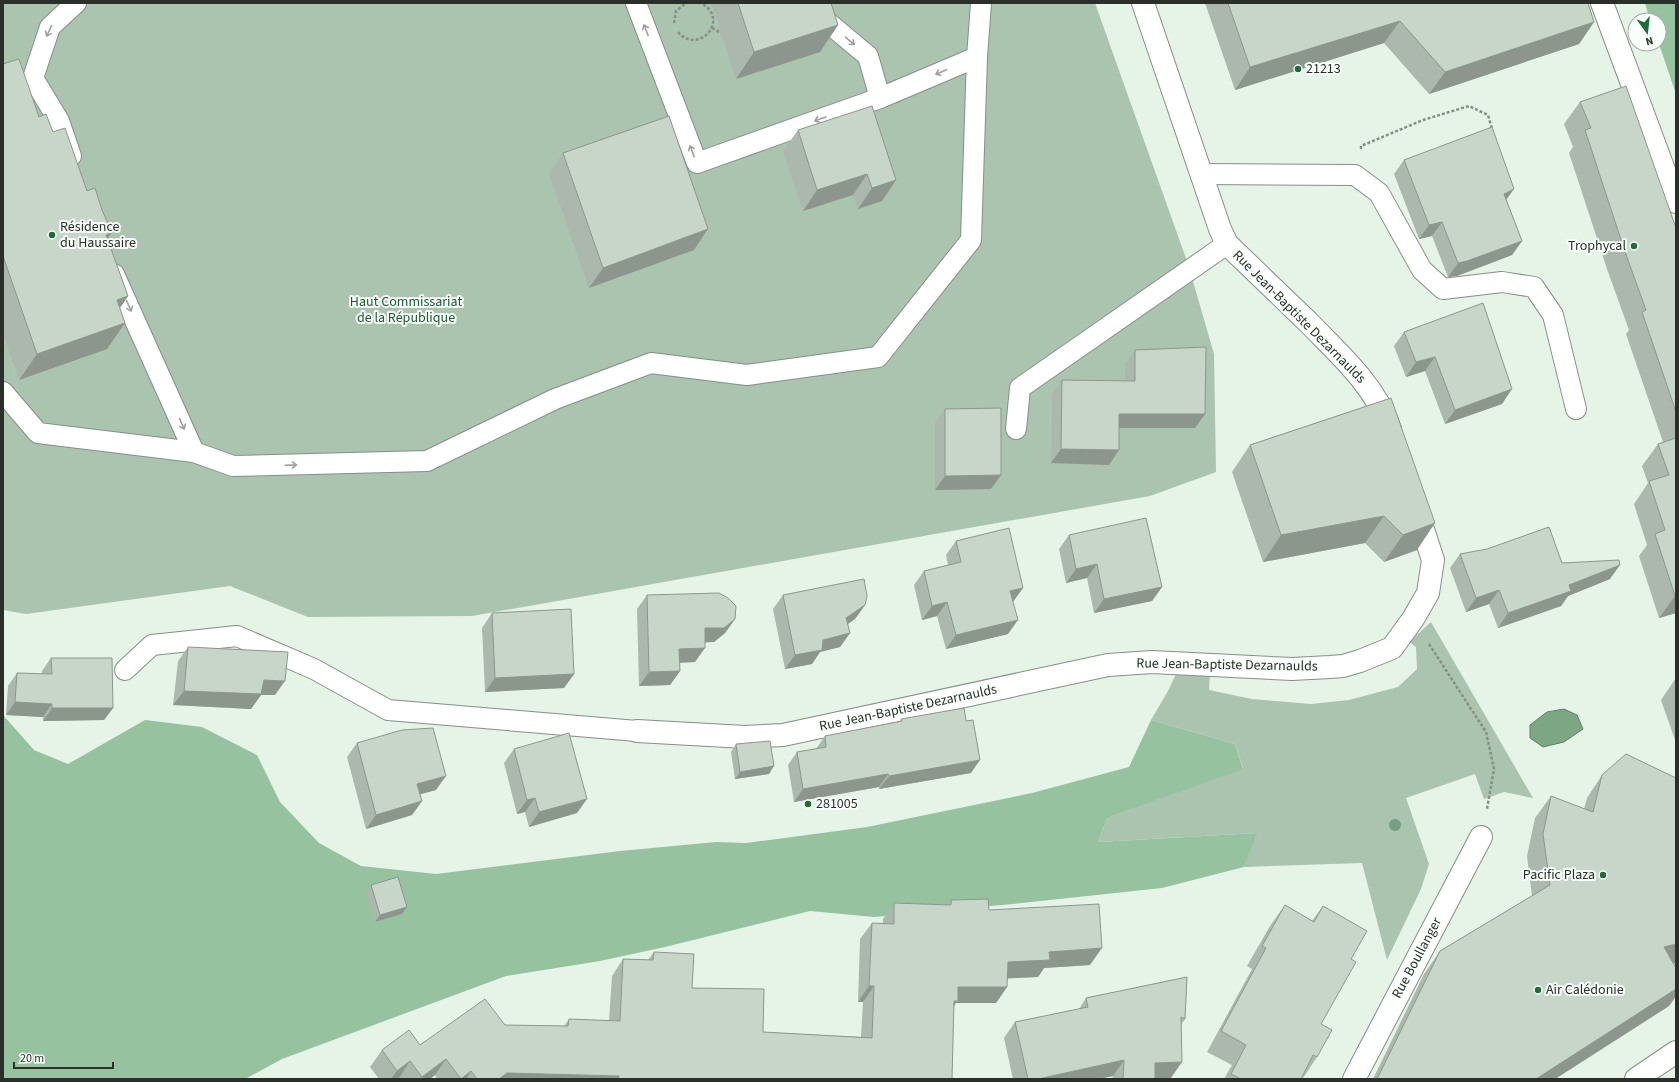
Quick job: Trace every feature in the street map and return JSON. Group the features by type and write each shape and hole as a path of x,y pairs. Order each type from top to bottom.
{"street":[{"name":"Rue Jean-Baptiste Dezarnaulds","path":"1143,3 1220,229 1227,244 1366,382 1379,402 1397,449"},
{"path":"1602,3 1676,202"},
{"name":"Rue Jean-Baptiste Dezarnaulds","path":"637,731 745,737 783,735 1108,665 1152,662 1292,669 1343,666 1392,648 1413,619 1428,593 1433,560 1409,486"},
{"name":"Rue Boullanger","path":"1354,1079 1481,837"},
{"path":"1636,1079 1676,1052"},
{"path":"1646,1079 1676,1064"}],"lane":[{"path":"76,3 50,27 25,76 59,121 76,172"},
{"path":"636,3 697,164 880,98 977,57"},
{"path":"3,392 38,433 194,452 233,466 427,461 555,399 651,363 746,375 878,358 971,240 977,57 981,3"},
{"path":"820,16 868,56 880,98"},
{"path":"1202,174 1355,175 1379,193 1422,270 1443,289 1502,282 1534,287 1553,314 1576,409"},
{"path":"1016,429 1020,388 1227,244"},
{"path":"108,259 194,452"},
{"path":"125,670 152,645 237,636 314,669 388,710 637,731"}],"path":[{"path":"686,3 676,11 674,24 680,35 691,40 697,40 708,34 712,28 712,15 710,10 705,4 701,3"},
{"path":"712,28 721,33"},
{"path":"1355,175 1361,146 1424,120 1469,106 1488,115 1493,130"},
{"path":"1413,619 1486,732 1494,769 1481,837"}],"green space":[{"name":"Haut Commissariat de la République","path":"3,3 1095,3 1188,264 1214,354 1216,472 1150,496 472,616 308,617 230,586 26,614 3,610"},
{"path":"1431,622 1533,798 1504,792 1484,799 1475,774 1406,798 1429,864 1421,889 1387,960 1362,863 1244,867 1256,833 1098,842 1107,818 1243,768 1235,744 1151,720 1177,672 1210,674 1209,690 1252,699 1311,704 1349,700 1398,687 1417,669 1416,647 1409,642"}],"shaded area":[{"path":"1645,3 1676,3 1676,94 1662,52 1667,52 1667,12 1648,12"},
{"path":"1564,709 1577,715 1583,729 1564,742 1543,747 1530,738 1530,725 1547,712"},
{"path":"3,715 34,750 68,764 145,720 202,727 257,755 280,802 319,843 361,866 436,874 620,851 716,842 746,843 867,827 1032,793 1129,767 1151,720 1235,744 1243,769 1107,818 1098,842 1257,833 1244,867 1162,888 874,917 810,911 665,947 600,961 506,976 282,1059 245,1079 3,1079"}],"building":[{"path":"738,3 831,3 838,25 754,52"},
{"path":"1228,3 1588,3 1594,22 1445,72 1400,21 1250,67"},
{"name":"Résidence du Haussaire","path":"19,59 39,117 46,114 53,132 65,128 87,191 95,188 102,210 112,232 106,235 128,296 117,300 125,323 37,354 3,256 3,64"},
{"path":"1626,86 1676,228 1676,412 1642,312 1646,310 1624,249 1585,130 1591,128 1580,102"},
{"path":"872,106 896,180 872,188 867,174 817,190 798,130"},
{"path":"669,116 708,229 603,268 563,153"},
{"path":"1492,127 1514,189 1504,194 1522,241 1458,263 1442,222 1429,225 1404,160"},
{"path":"1483,303 1512,389 1455,410 1435,357 1416,362 1404,332"},
{"path":"1206,347 1205,414 1119,414 1119,450 1061,449 1062,380 1135,381 1135,350"},
{"path":"1391,398 1435,523 1403,535 1384,516 1281,535 1250,445"},
{"path":"1001,408 1001,475 945,476 945,409"},
{"path":"1676,438 1675,596 1655,534 1665,530 1649,481 1669,475 1658,444"},
{"path":"1146,518 1162,587 1104,599 1097,564 1076,569 1069,535"},
{"path":"1549,527 1562,563 1619,560 1620,565 1569,585 1571,591 1508,613 1499,590 1476,598 1460,554 1487,549"},
{"path":"1009,528 1023,588 1010,591 1018,620 956,635 947,602 932,606 924,571 961,562 956,541"},
{"path":"864,579 867,596 865,605 846,618 850,633 823,640 822,650 795,655 783,595"},
{"path":"719,593 728,598 736,606 735,619 724,628 705,628 705,648 679,649 680,671 649,672 647,595"},
{"path":"571,609 574,674 495,678 492,613"},
{"path":"188,647 288,652 285,681 264,680 261,694 184,691"},
{"path":"51,658 112,658 113,708 52,708 52,704 15,702 17,673 52,674"},
{"path":"964,708 966,721 973,720 980,760 803,789 797,752 826,747 825,736 902,721 901,719"},
{"path":"433,728 446,776 417,784 422,801 376,815 357,743 402,730"},
{"path":"569,733 587,799 539,812 535,798 527,800 514,749"},
{"path":"770,741 774,766 740,772 736,744"},
{"path":"1626,754 1676,778 1676,944 1664,947 1676,968 1676,989 1536,1079 1377,1079 1440,951 1550,885 1543,834 1551,796 1593,812 1602,775"},
{"path":"398,877 407,907 380,915 371,885"},
{"path":"988,899 989,910 1099,904 1102,948 1049,952 1050,960 1008,962 1007,987 958,987 958,1001 954,1001 952,1079 619,1079 619,1076 507,1073 499,1079 477,1079 471,1071 461,1079 446,1059 422,1077 410,1061 397,1071 382,1050 409,1030 420,1045 485,999 505,1025 568,1026 569,1019 620,1021 623,959 653,960 654,952 694,954 692,988 764,989 763,1032 872,1038 874,986 869,986 872,923 894,924 894,903 951,905 951,900"},
{"path":"1285,905 1314,922 1323,906 1367,931 1351,959 1356,962 1321,1024 1332,1030 1317,1057 1313,1055 1301,1079 1241,1079 1231,1074 1246,1045 1221,1031 1266,948 1262,946"},
{"path":"1187,977 1185,1019 1181,1017 1182,1062 1155,1063 1155,1079 1123,1079 1124,1060 1038,1079 1028,1079 1015,1022 1088,1007 1086,998"}],"place":[{"name":"21213","path":"1298,69"},
{"name":"Résidence du Haussaire","path":"52,235"},
{"name":"Trophycal","path":"1634,246"},
{"name":"281005","path":"808,804"},
{"name":"Pacific Plaza","path":"1603,875"},
{"name":"Air Calédonie","path":"1538,990"}]}
